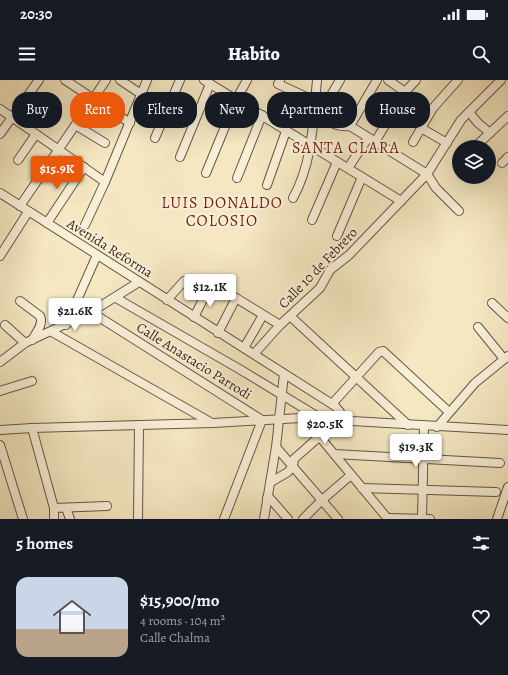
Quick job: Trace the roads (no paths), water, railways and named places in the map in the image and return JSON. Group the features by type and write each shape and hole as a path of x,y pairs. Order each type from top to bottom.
{"street":[{"path":"30,92 39,80"},
{"path":"65,80 83,92"},
{"path":"98,92 106,80"},
{"path":"120,80 138,92"},
{"path":"142,92 147,80"},
{"path":"156,138 180,80"},
{"path":"240,92 247,80"},
{"path":"280,80 278,84 296,92"},
{"path":"316,92 317,80"},
{"path":"333,92 340,80"},
{"path":"357,114 377,80"},
{"path":"388,80 405,92 416,80"},
{"path":"430,113 435,104 458,80"},
{"name":"Calle 10 de Febrero","path":"254,354 280,325 320,288 333,267 345,258 427,174 461,120 501,80"},
{"path":"180,157 207,82 223,92"},
{"path":"0,109 12,117 0,134"},
{"path":"469,112 481,126 490,133"},
{"path":"259,113 401,201"},
{"path":"85,225 133,115"},
{"path":"237,178 262,115"},
{"path":"482,140 508,116"},
{"path":"125,120 130,123"},
{"path":"28,128 105,182"},
{"path":"20,206 76,128"},
{"path":"80,128 105,143"},
{"path":"206,173 224,128"},
{"path":"292,198 305,173 313,128"},
{"path":"353,128 427,174 436,188 459,211"},
{"path":"348,168 380,128"},
{"path":"413,142 421,128 447,143"},
{"path":"267,185 286,131"},
{"path":"18,160 36,134"},
{"path":"312,220 337,162"},
{"path":"47,223 84,167"},
{"path":"337,236 362,177"},
{"name":"Avenida Reforma","path":"0,193 218,333 254,354 332,404 339,410 337,419"},
{"path":"0,256 28,212"},
{"path":"66,325 97,255"},
{"path":"206,279 280,325"},
{"path":"167,300 184,281"},
{"path":"0,362 29,341 52,332 91,312 116,298 139,282"},
{"path":"194,317 208,290"},
{"path":"116,298 242,370 320,419"},
{"path":"218,333 236,298"},
{"path":"20,301 42,319 42,322 29,341"},
{"path":"492,303 508,318"},
{"name":"Calle Anastacio Parrodi","path":"91,312 262,420"},
{"path":"244,348 263,315"},
{"path":"290,316 408,425"},
{"path":"5,325 29,341"},
{"path":"437,427 475,384 506,358 478,327"},
{"path":"52,332 213,423"},
{"path":"332,404 382,351 385,351 449,412"},
{"path":"264,519 276,447 284,374"},
{"path":"0,391 32,381"},
{"path":"0,430 53,427 213,423 279,419 337,419 437,427 508,430"},
{"path":"271,482 286,474 293,466 294,459 337,419"},
{"path":"224,519 262,420"},
{"path":"138,425 138,519"},
{"path":"422,519 424,426"},
{"path":"32,428 54,508 54,519"},
{"path":"319,436 384,517 430,519"},
{"path":"0,445 23,519"},
{"path":"276,447 338,519"},
{"path":"334,454 500,463"},
{"path":"303,519 351,475"},
{"path":"497,519 508,487"},
{"path":"362,488 496,492"},
{"path":"259,519 268,496"},
{"path":"268,496 288,519"},
{"path":"54,508 107,506"},
{"path":"66,508 70,519"}],"district":[{"name":"SANTA CLARA","path":"346,148"},
{"name":"LUIS DONALDO COLOSIO","path":"222,212"}]}
